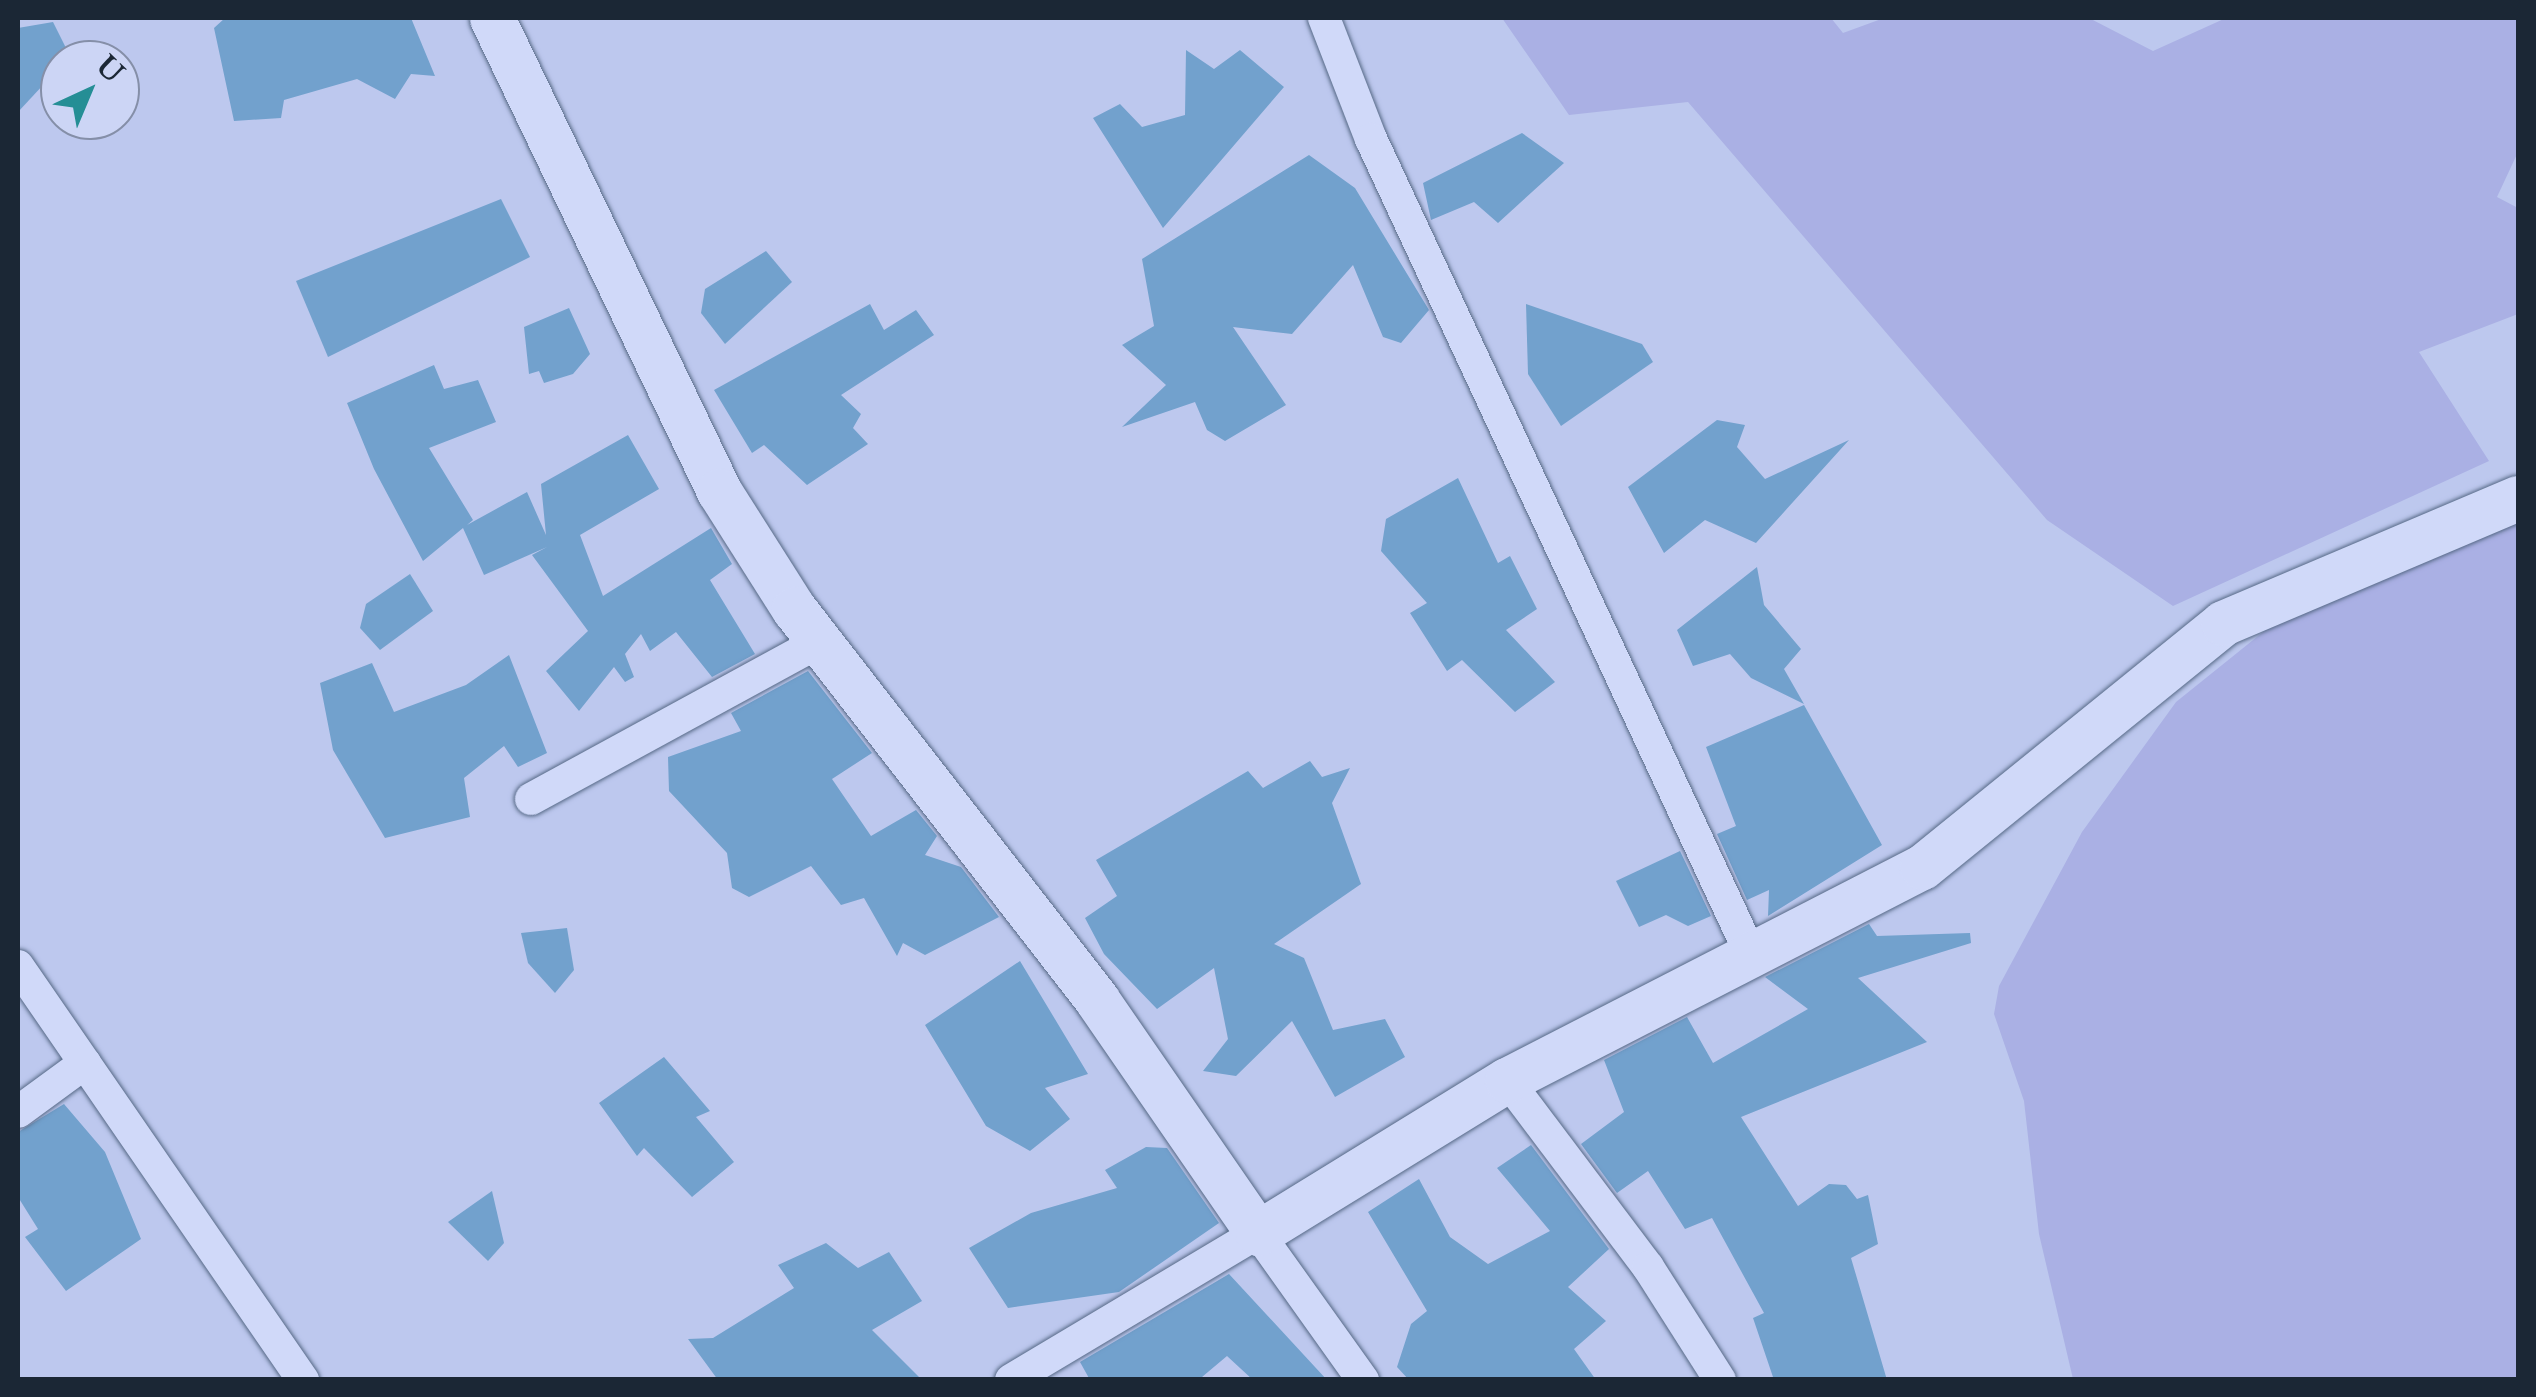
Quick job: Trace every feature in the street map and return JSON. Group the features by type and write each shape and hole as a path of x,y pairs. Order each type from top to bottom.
{"street":[{"path":"492,18 660,384 820,642 1097,1000 1363,1380"},
{"path":"1324,18 1371,138 1750,953"},
{"path":"1011,1380 1051,1370 1258,1233 1507,1080 1922,867 2223,622 2518,498"},
{"path":"531,799 820,642"},
{"path":"18,966 303,1380"},
{"path":"18,1112 86,1063"},
{"path":"1507,1080 1648,1266 1720,1380"}],"shaded area":[{"path":"1502,18 1831,18 1843,33 1884,18 2089,18 2153,51 2226,18 2518,18 2518,152 2497,197 2518,208 2518,314 2419,352 2489,461 2173,606 2047,520 1688,102 1569,115"},
{"path":"2518,521 2518,1379 2073,1379 2039,1234 2024,1101 1994,1014 1999,986 2082,832 2176,702 2278,620"}],"building":[{"path":"225,18 411,18 435,76 411,74 395,99 357,79 284,100 281,118 234,121 214,28"},
{"path":"53,22 62,40 40,40 40,88 18,112 18,28"},
{"path":"1186,50 1214,69 1240,50 1284,87 1163,228 1093,118 1120,104 1142,127 1185,115"},
{"path":"1522,133 1564,163 1498,223 1474,202 1431,220 1423,183"},
{"path":"1309,155 1355,188 1429,310 1401,343 1383,337 1353,265 1292,334 1233,327 1286,405 1225,441 1207,430 1195,402 1122,427 1166,385 1122,345 1154,326 1142,259"},
{"path":"501,199 530,257 328,357 296,281"},
{"path":"766,251 792,282 725,344 701,313 705,289"},
{"path":"870,304 884,330 916,310 934,335 841,395 861,414 853,428 868,444 807,485 764,445 752,453 714,390"},
{"path":"1526,304 1642,344 1653,362 1561,426 1528,374"},
{"path":"569,308 590,354 573,374 544,383 539,371 529,374 524,327"},
{"path":"434,365 444,389 478,380 496,422 429,448 473,520 467,525 527,492 546,535 541,484 628,435 659,489 580,535 603,596 711,528 732,564 710,580 755,654 712,677 676,632 650,651 641,634 625,654 634,677 625,682 614,667 579,711 546,671 588,631 532,555 547,547 484,575 463,528 423,561 374,469 347,403"},
{"path":"1717,420 1745,425 1737,447 1765,479 1849,440 1756,543 1705,520 1664,553 1628,487"},
{"path":"1458,478 1498,563 1510,556 1537,609 1506,630 1555,682 1515,712 1462,660 1447,671 1410,613 1427,603 1381,551 1386,519"},
{"path":"1757,567 1764,605 1801,649 1784,669 1804,704 1751,678 1730,654 1693,666 1677,630"},
{"path":"410,574 433,611 380,650 360,628 366,604"},
{"path":"509,655 547,753 518,767 504,746 464,778 470,817 385,838 333,750 320,683 372,663 394,712 466,685"},
{"path":"808,671 872,753 832,779 871,836 916,810 937,836 925,855 961,867 999,917 925,955 903,943 897,956 864,898 841,905 811,866 749,897 732,888 727,853 669,791 668,757 741,731 731,713"},
{"path":"1804,705 1882,845 1768,916 1769,890 1747,900 1717,834 1736,826 1706,747"},
{"path":"1310,761 1322,777 1350,768 1332,803 1361,884 1274,944 1304,958 1333,1030 1385,1019 1405,1057 1335,1097 1292,1021 1236,1076 1203,1071 1228,1039 1214,968 1157,1009 1104,954 1085,918 1117,896 1096,860 1248,771 1263,788"},
{"path":"1680,851 1711,916 1688,926 1666,915 1639,927 1616,881"},
{"path":"1869,924 1877,936 1970,933 1971,943 1858,978 1927,1042 1741,1117 1798,1206 1829,1184 1846,1185 1857,1199 1868,1195 1878,1244 1851,1258 1887,1380 1774,1380 1753,1318 1764,1313 1712,1218 1685,1229 1648,1171 1617,1193 1581,1144 1624,1112 1604,1060 1687,1017 1713,1063 1808,1009 1765,977"},
{"path":"567,928 574,970 555,993 528,963 521,933"},
{"path":"1020,961 1088,1074 1045,1088 1070,1119 1030,1151 986,1126 925,1025"},
{"path":"664,1057 710,1111 696,1117 734,1162 692,1197 644,1148 637,1156 599,1103"},
{"path":"64,1104 105,1152 141,1239 66,1291 25,1237 38,1229 18,1197 18,1132"},
{"path":"1531,1145 1609,1249 1568,1287 1606,1321 1574,1349 1596,1380 1409,1380 1397,1367 1411,1324 1427,1311 1368,1212 1419,1179 1450,1237 1488,1264 1550,1231 1497,1168"},
{"path":"1146,1147 1167,1148 1219,1223 1119,1292 1008,1308 969,1248 1031,1213 1117,1188 1105,1170"},
{"path":"492,1191 504,1243 488,1261 448,1222"},
{"path":"826,1243 858,1268 889,1252 922,1301 872,1330 922,1380 718,1380 688,1339 713,1338 794,1288 778,1265"},
{"path":"1229,1274 1327,1380 1253,1380 1227,1356 1202,1377 1090,1380 1080,1362"}]}
